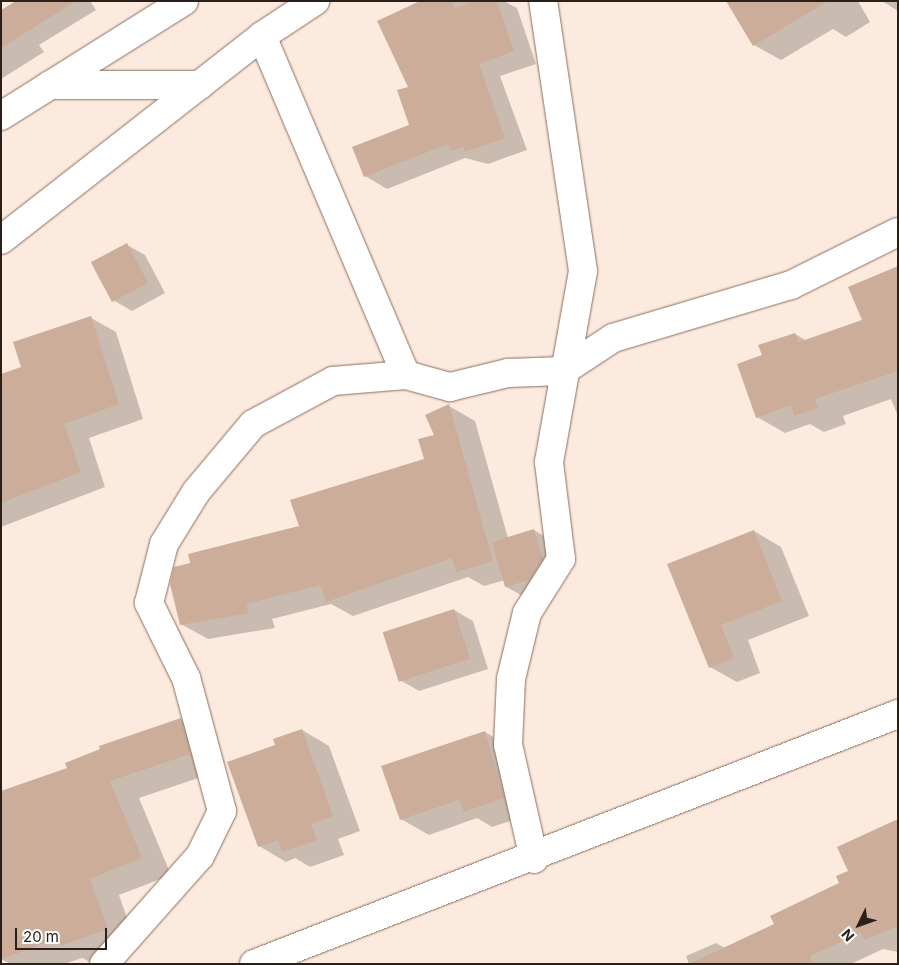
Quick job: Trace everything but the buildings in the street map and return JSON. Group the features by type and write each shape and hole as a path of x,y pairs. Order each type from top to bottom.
{"street":[{"path":"1,116 184,1"},
{"path":"1,240 262,36 315,1"},
{"path":"534,858 508,745 511,679 527,613 561,559 549,462 563,371 583,271 543,1"},
{"path":"262,36 406,375"},
{"path":"50,85 200,85"},
{"path":"104,964 200,856 222,811 186,678 149,603 164,544 196,492 252,424 333,381 406,375 450,387 508,373 563,371 613,338 791,286 898,232"},
{"path":"254,964 534,858 898,714"}]}
